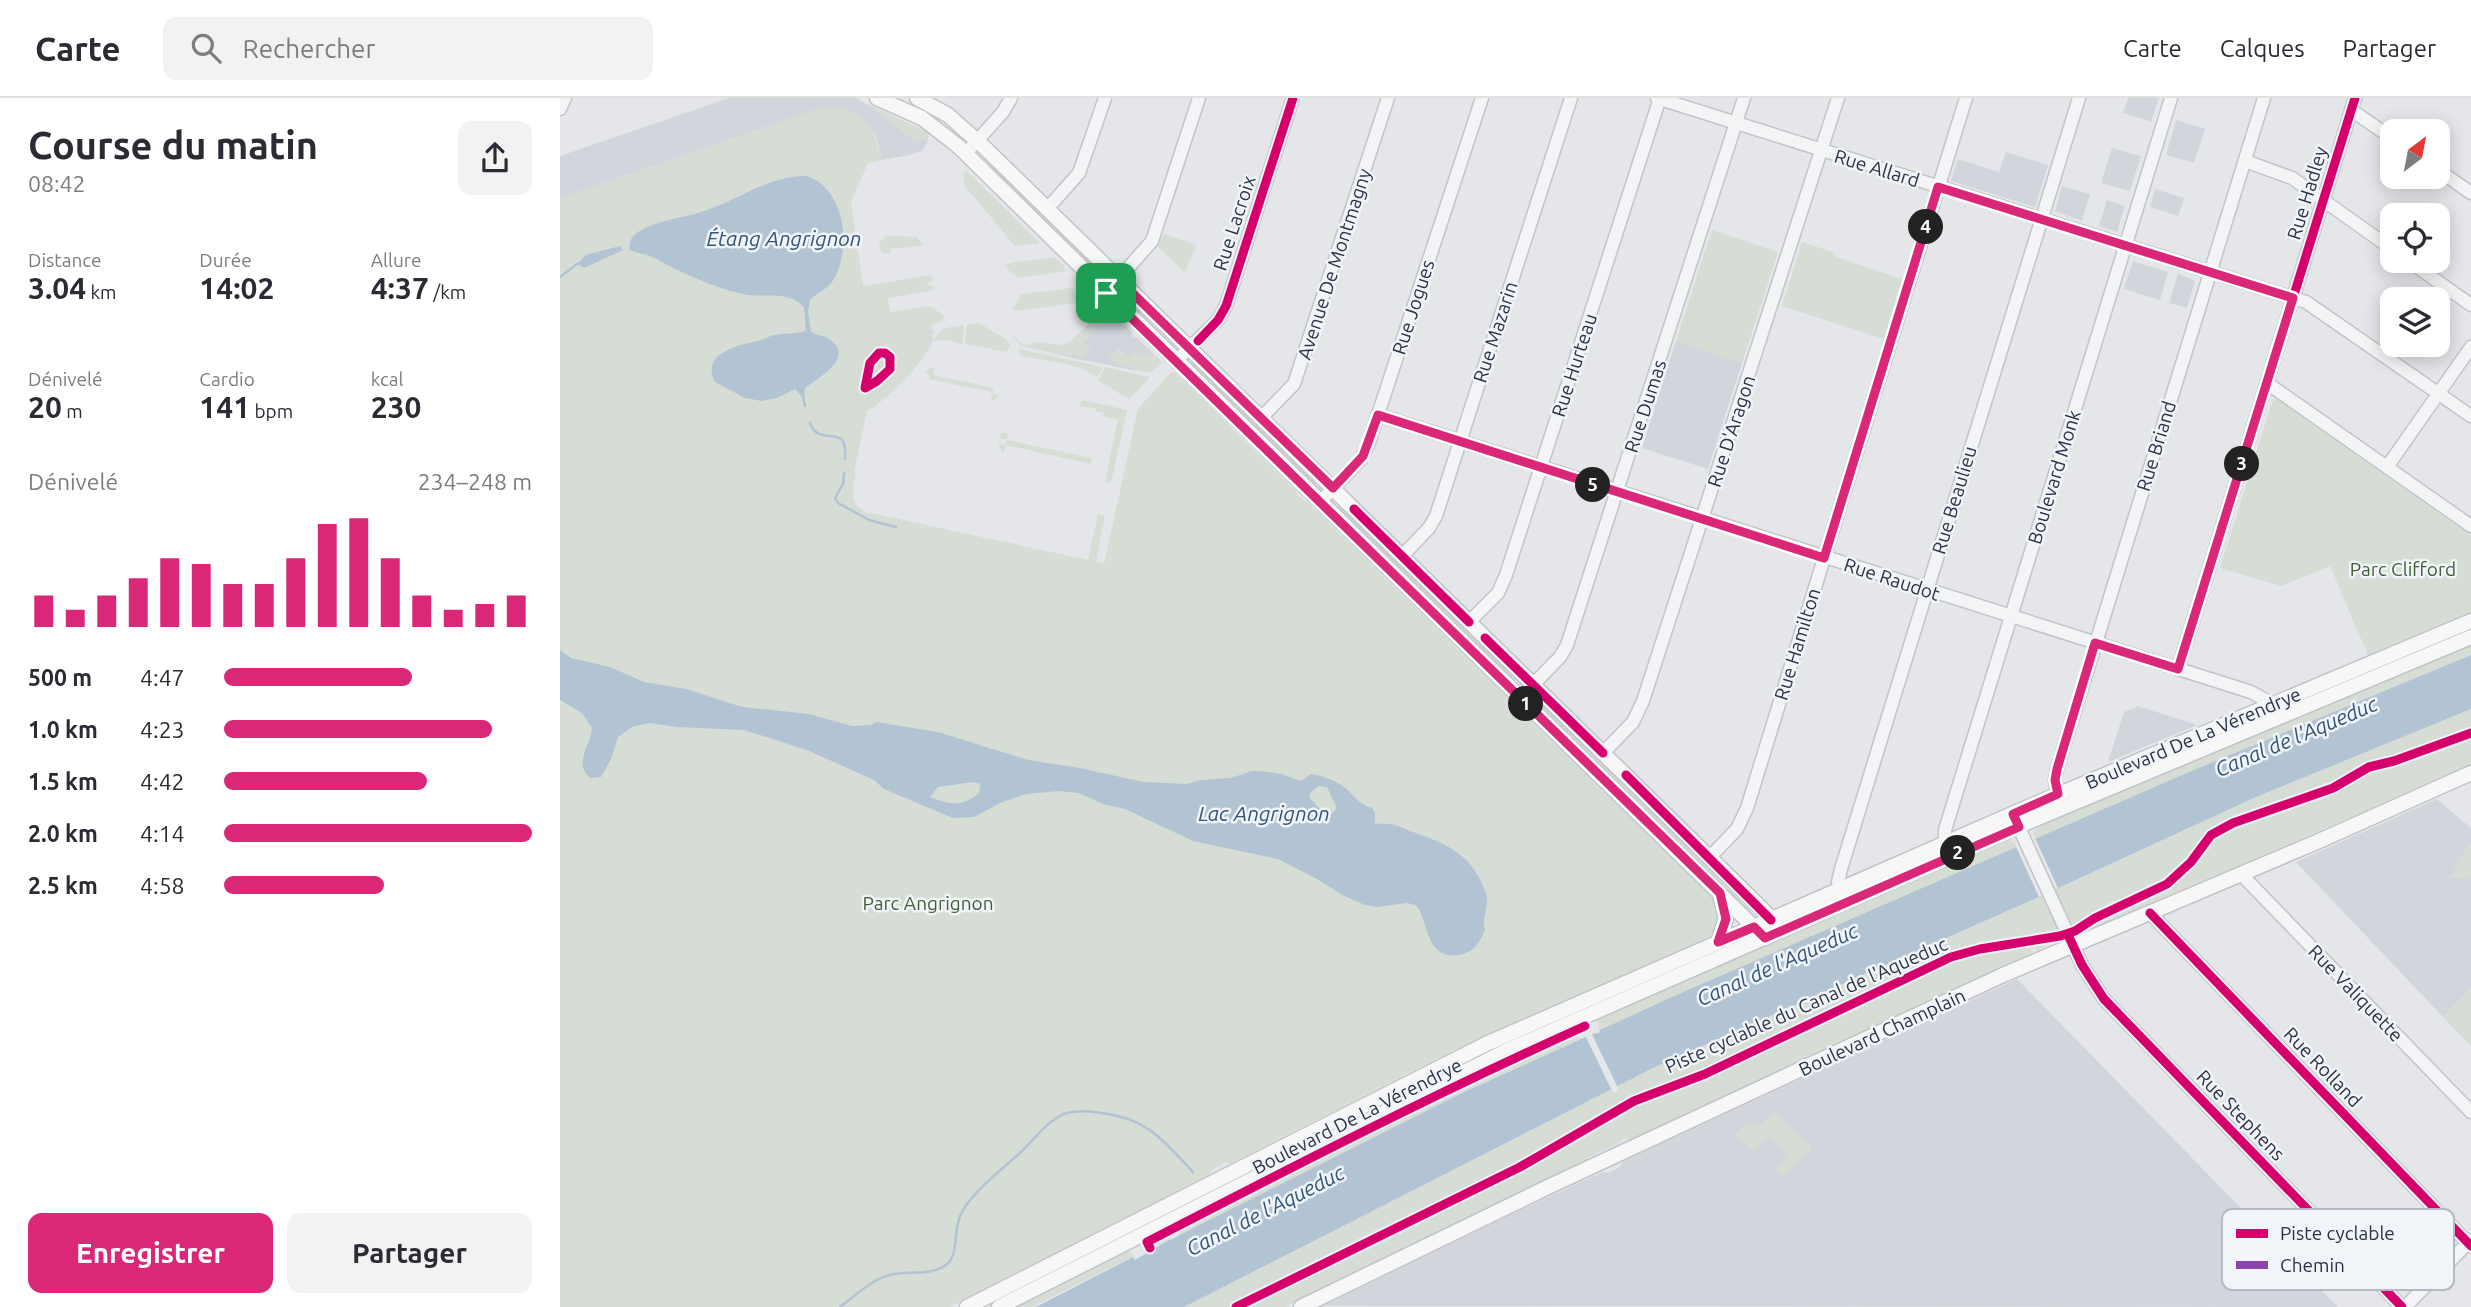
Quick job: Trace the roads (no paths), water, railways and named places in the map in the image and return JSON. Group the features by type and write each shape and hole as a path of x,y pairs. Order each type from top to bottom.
{"main road":[{"path":"877,98 929,122 966,153 1754,927"},
{"path":"917,98 948,115 977,140 1709,858 1771,930"},
{"name":"Boulevard De La Vérendrye","path":"999,1307 1455,1075 1842,896 2271,713 2471,621"},
{"name":"Boulevard De La Vérendrye","path":"2016,820 2058,794 2471,637"},
{"name":"Boulevard Champlain","path":"1301,1307 1549,1186 2073,945 2471,773"},
{"path":"1718,942 1726,919 1720,893"},
{"name":"Boulevard De La Vérendrye","path":"967,1307 1449,1061 1754,927 1771,930"}],"street":[{"path":"560,108 565,98"},
{"path":"966,153 1003,112 1011,98"},
{"path":"1047,209 1079,173 1105,98"},
{"path":"1106,293 1152,241 1199,98"},
{"name":"Rue Lacroix","path":"1176,360 1218,320 1226,306 1293,98"},
{"name":"Avenue De Montmagny","path":"1261,418 1294,384 1388,98"},
{"name":"Rue Jogues","path":"1320,502 1363,456 1482,98"},
{"name":"Rue Mazarin","path":"1402,556 1434,522 1571,98"},
{"name":"Rue Allard","path":"1659,98 2306,302 2471,416"},
{"name":"Rue Hurteau","path":"1469,622 1501,587 1659,98"},
{"name":"Rue Dumas","path":"1520,698 1560,657 1567,645 1744,98"},
{"name":"Rue D'Aragon","path":"1603,753 1628,729 1640,709 1838,98"},
{"name":"Rue Hamilton","path":"1709,858 1732,835 1744,816 1966,98"},
{"name":"Rue Beaulieu","path":"1842,896 1841,869 2079,98"},
{"name":"Boulevard Monk","path":"1949,849 1945,830 2171,98"},
{"name":"Rue Briand","path":"2058,794 2055,780 2057,769 2264,98"},
{"path":"2353,104 2380,128"},
{"name":"Rue Hadley","path":"2178,669 2353,104"},
{"path":"2245,161 2286,175 2380,240"},
{"path":"2450,178 2471,193"},
{"path":"2426,273 2471,305"},
{"path":"2387,467 2471,347"},
{"path":"2267,383 2471,526"},
{"name":"Rue Raudot","path":"1378,415 2255,693 2264,699 2271,713"},
{"name":"Rue Stephens","path":"2016,820 2073,945 2104,999 2309,1209"},
{"name":"Rue Valiquette","path":"2241,874 2471,1112"},
{"name":"Rue Rolland","path":"2150,913 2437,1209"},
{"name":"Rue Rolland","path":"2454,1226 2470,1243"},
{"path":"2454,1259 2470,1243"},
{"name":"Rue Stephens","path":"2387,1290 2404,1307"},
{"path":"2404,1307 2422,1290"}],"water":[{"name":"Étang Angrignon","path":"806,176 819,182 829,192 837,205 841,220 843,251 840,266 832,282 810,300 808,311 811,332 827,338 836,345 839,352 826,373 805,388 804,399 795,389 777,398 762,401 745,398 715,382 712,372 717,357 732,348 774,335 806,331 804,307 783,296 742,294 709,284 653,257 630,250 630,243 638,232 655,224 710,209 780,179"},
{"path":"620,246 623,250 584,268 577,264 586,255"},
{"name":"Lac Angrignon","path":"560,650 571,658 610,667 644,682 686,689 742,707 809,714 852,726 871,725 876,722 938,732 1028,760 1143,782 1187,784 1231,778 1252,771 1281,774 1301,781 1311,774 1320,776 1332,780 1372,808 1375,824 1399,827 1443,844 1461,855 1475,871 1486,893 1485,929 1479,943 1472,949 1464,954 1448,955 1434,946 1416,905 1365,905 1278,859 1193,841 1125,809 1103,804 1079,793 1059,791 1026,794 1000,803 974,817 953,818 884,789 874,780 807,750 744,730 650,723 632,727 618,737 611,759 601,777 591,778 583,767 583,761 592,728 582,713 560,700","holes":["973,782 980,784 979,793 967,801 949,803 930,797 938,787","1319,786 1327,787 1337,808 1331,814 1321,810 1309,797"]},
{"name":"Canal de l'Aqueduc","path":"2471,655 2471,709 2256,797 2039,897 1653,1068 1184,1307 1036,1307 1133,1257 1135,1260 1460,1094 1599,1033 1600,1030 1674,996 2189,772"}],"waterway":[{"path":"560,277 577,264"},
{"path":"803,396 805,406"},
{"path":"810,423 820,434 838,437 842,441 845,459"},
{"path":"844,473 843,484 835,498 838,503 869,520 896,527"},
{"path":"840,1307 882,1277 927,1272 947,1264 953,1253 960,1217 969,1202 1046,1126 1064,1114 1092,1112 1131,1120 1153,1132 1193,1172"}],"park label":[{"name":"Parc Clifford","path":"2403,569"},
{"name":"Parc Angrignon","path":"928,903"}]}
